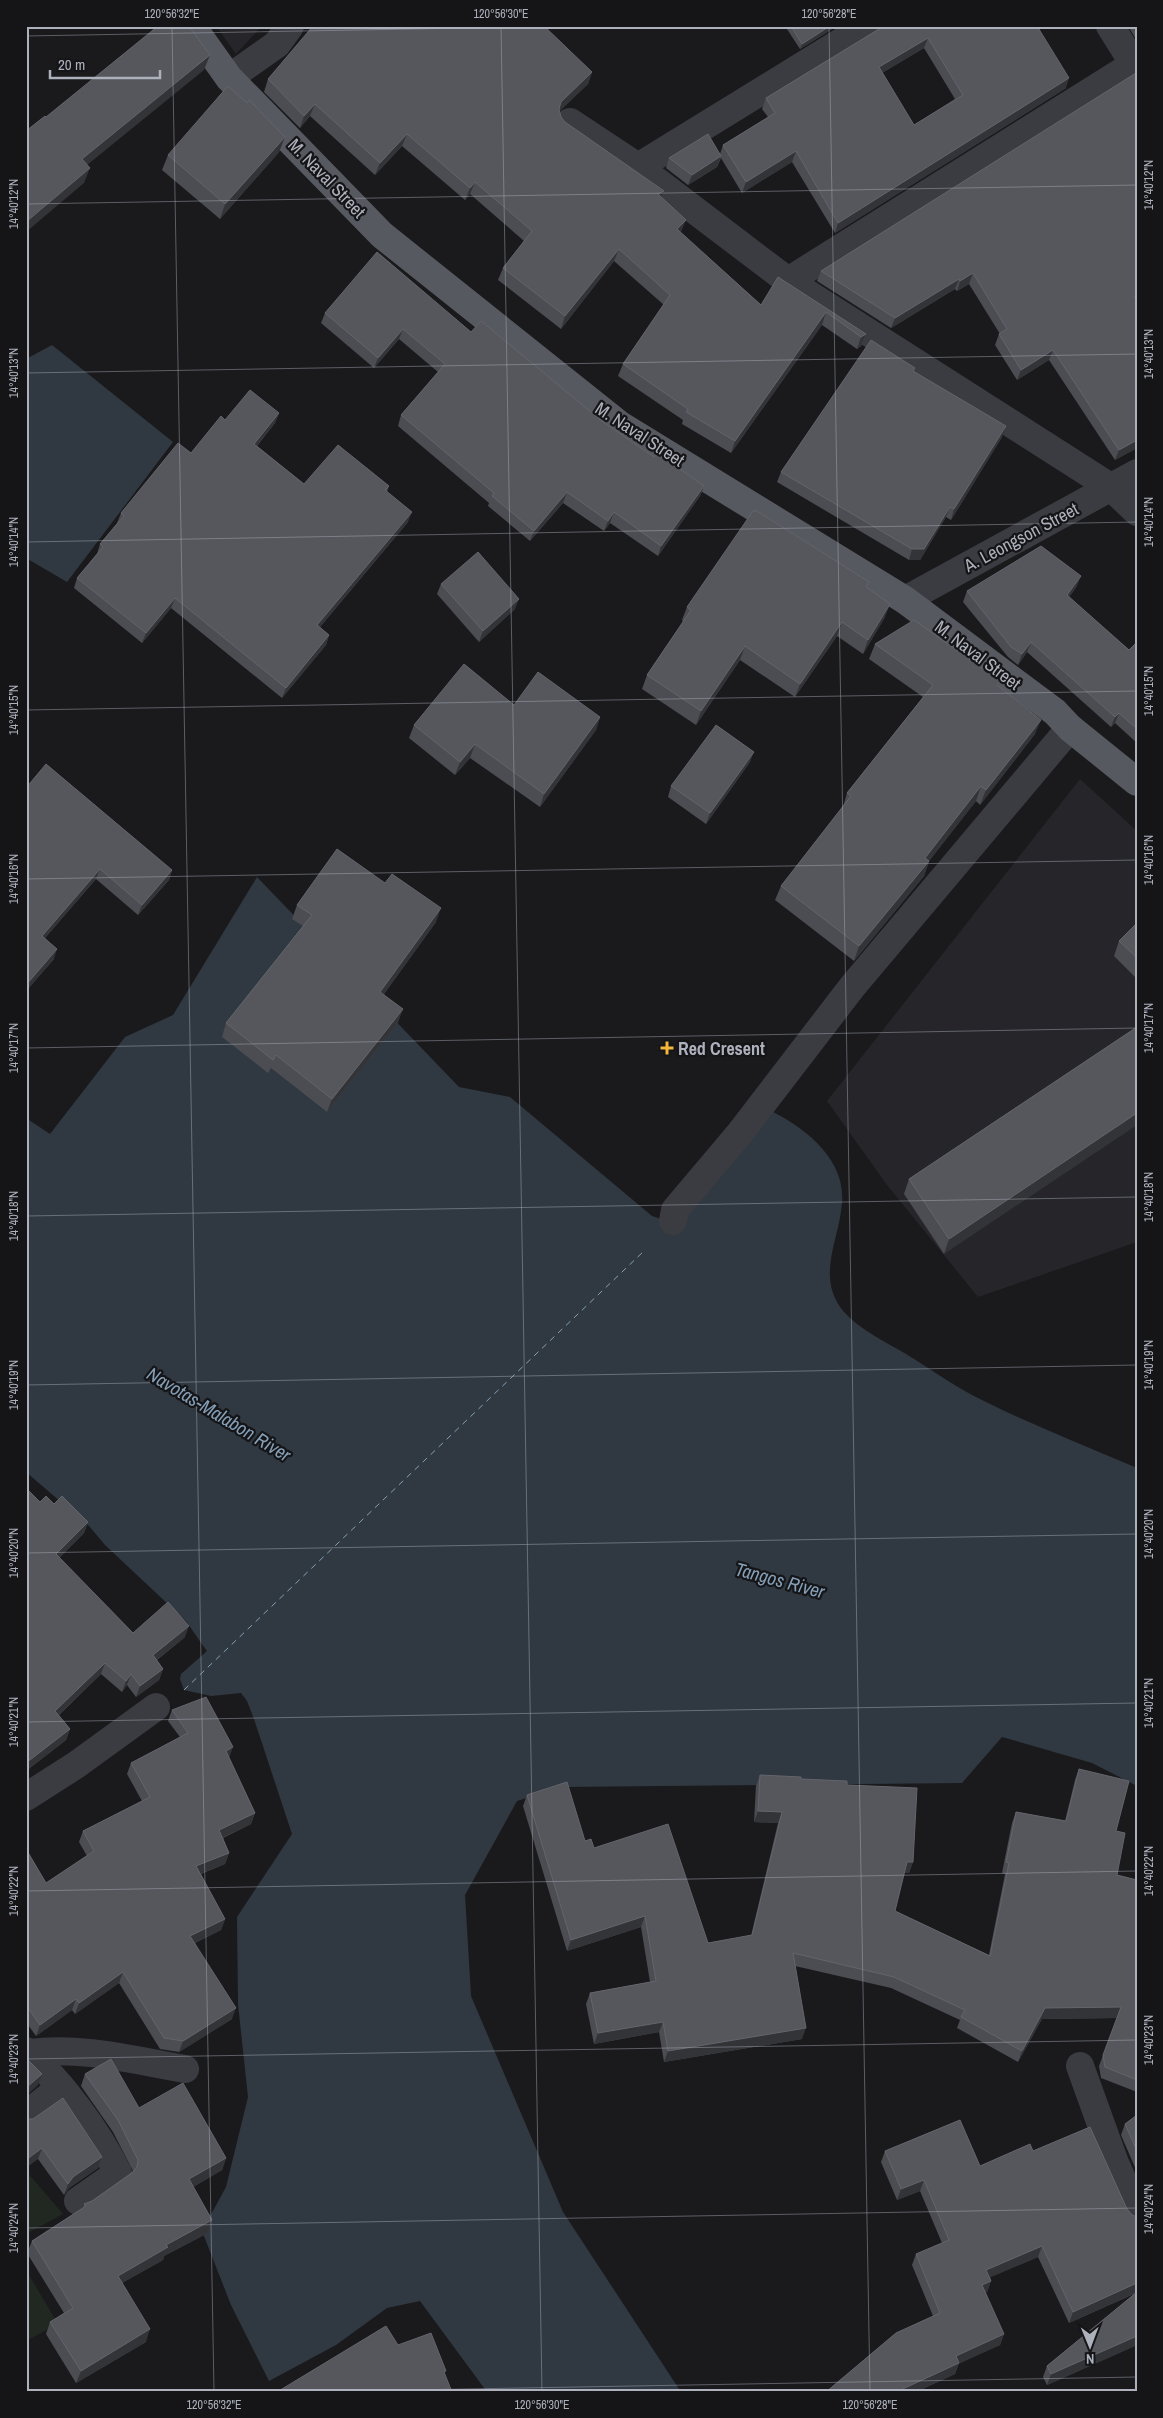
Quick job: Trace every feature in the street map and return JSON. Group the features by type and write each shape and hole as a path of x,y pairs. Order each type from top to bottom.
{"main road":[{"name":"M. Naval Street","path":"192,26 229,78 382,235 620,425 905,600 1055,712 1070,728 1137,782"}],"street":[{"path":"229,78 277,44 290,26"},
{"path":"638,166 867,26"},
{"path":"788,281 1135,66 1110,26"},
{"path":"570,122 638,166 788,281 1112,488 1137,512"},
{"name":"A. Leongson Street","path":"905,600 1137,473"},
{"path":"673,1221 675,1210 740,1133 852,987 1070,728"},
{"path":"26,1797 76,1766 156,1707"},
{"path":"28,2052 52,2050 90,2052 185,2069"},
{"path":"28,2052 61,2088 109,2154 118,2173 78,2201"},
{"path":"1080,2066 1114,2162 1137,2213"},
{"path":"26,2115 61,2088"}],"shaded area":[{"path":"216,26 262,26 236,54"},
{"path":"1080,779 1137,831 1137,1242 978,1297 887,1185 827,1101"},
{"path":"26,2173 63,2214 26,2234"},
{"path":"26,2270 58,2324 26,2341"}],"water":[{"path":"52,345 173,442 67,582 26,558 26,359"},
{"path":"257,877 459,1087 510,1097 652,1216 661,1219 767,1109 808,1134 830,1158 837,1172 841,1187 842,1203 830,1272 831,1286 835,1299 844,1312 874,1335 974,1396 1137,1468 1137,1786 1092,1763 1002,1737 962,1783 561,1787 517,1801 465,1895 471,1996 563,2212 681,2392 487,2392 420,2301 387,2308 336,2345 269,2381 231,2305 202,2231 226,2187 248,2097 238,2004 237,1917 292,1834 247,1701 241,1693 211,1696 184,1690 180,1679 181,1674 207,1651 186,1621 105,1545 89,1526 26,1472 26,1118 50,1134 125,1037 173,1015"}],"building":[{"path":"158,26 189,26 210,55 82,159 90,168 26,222 26,131"},
{"path":"313,26 544,26 592,72 561,102 559,109 561,117 565,122 664,191 658,194 686,220 677,229 761,305 778,277 866,334 861,337 826,312 735,441 686,412 688,409 623,364 670,295 619,249 565,316 503,268 532,231 475,182 470,188 407,134 380,163 315,104 304,116 268,79"},
{"path":"791,26 830,26 802,44"},
{"path":"881,26 1037,26 1069,78 838,223 796,151 746,182 723,145 775,113 766,98","holes":["928,38 963,95 914,125 879,67"]},
{"path":"1136,73 1137,295 1134,296 1137,300 1137,440 1119,450 1053,350 1021,370 999,334 1007,329 973,273 960,281 959,279 895,318 821,271"},
{"path":"228,86 247,103 249,100 285,137 225,204 168,155"},
{"path":"708,134 721,156 692,175 669,158"},
{"path":"377,252 471,332 481,321 603,422 654,457 657,453 704,486 661,546 614,512 608,521 567,492 534,531 492,496 494,493 401,415 445,364 403,329 378,358 325,313"},
{"path":"871,340 915,368 913,371 1006,426 954,509 950,507 924,549 912,549 781,472"},
{"path":"250,390 279,413 254,444 304,484 338,445 389,486 385,490 412,512 317,625 329,635 286,688 175,598 146,633 77,578 103,547 100,544 124,516 121,513 178,443 191,453 221,416 225,420"},
{"path":"753,511 757,511 869,582 866,587 890,604 868,640 842,622 800,684 745,646 701,711 647,675 691,610 687,607"},
{"path":"1041,546 1081,576 1067,595 1129,650 1137,642 1137,729 1119,713 1115,717 1031,642 1022,654 1011,647 967,591"},
{"path":"478,552 519,599 483,631 441,584"},
{"path":"914,620 1000,681 997,685 1041,720 986,790 981,786 925,858 929,861 859,946 781,886 851,796 847,793 933,685 875,644"},
{"path":"464,664 514,705 538,672 600,717 544,794 475,744 460,762 414,725"},
{"path":"716,725 754,752 710,813 671,786"},
{"path":"46,764 172,870 142,905 100,869 42,936 57,949 26,985 26,788"},
{"path":"337,849 385,883 392,874 441,908 380,992 403,1009 332,1099 276,1055 273,1060 226,1023 312,915 297,905"},
{"path":"1137,923 1137,958 1119,941"},
{"path":"1137,1027 1137,1113 949,1239 909,1179"},
{"path":"26,1488 40,1502 46,1496 54,1504 62,1496 88,1522 56,1554 133,1633 168,1602 189,1626 153,1655 163,1669 140,1686 131,1674 126,1681 105,1663 55,1711 70,1729 26,1763"},
{"path":"206,1697 233,1747 226,1751 255,1813 219,1830 229,1853 196,1866 225,1919 190,1936 236,2008 183,2041 164,2038 123,1972 79,2003 76,1999 40,2025 26,2005 26,1849 46,1883 94,1851 83,1831 150,1797 131,1763 188,1733 172,1710"},
{"path":"1079,1769 1129,1781 1116,1831 1125,1833 1117,1875 1137,1880 1137,2080 1105,2067 1103,2055 1121,2007 1045,2008 1022,2051 961,2017 965,2010 894,1977 793,1953 806,2028 668,2051 663,2022 598,2033 590,1993 656,1981 645,1916 571,1940 527,1795 567,1782 585,1841 591,1839 594,1848 668,1824 708,1943 752,1935 782,1812 758,1811 760,1775 847,1781 847,1785 917,1788 913,1862 907,1862 895,1911 990,1956 1009,1863 1006,1862 1016,1812 1066,1821"},
{"path":"26,2058 42,2074 26,2088"},
{"path":"111,2059 139,2108 183,2083 226,2158 189,2179 212,2220 166,2245 168,2247 118,2276 150,2329 81,2371 50,2322 73,2308 32,2241 86,2206 84,2204 92,2201 132,2173 137,2167 138,2160 118,2120 85,2074"},
{"path":"63,2098 102,2157 73,2177 68,2184 42,2148 26,2160 26,2119 33,2119"},
{"path":"1137,2115 1137,2151 1125,2124"},
{"path":"960,2120 980,2166 1030,2144 1033,2151 1090,2127 1127,2209 1132,2215 1137,2217 1137,2283 1073,2312 1042,2246 986,2270 991,2281 982,2285 1004,2334 956,2356 959,2363 896,2392 826,2392 896,2333 940,2313 916,2254 949,2240 924,2180 901,2189 885,2151"},
{"path":"1137,2292 1137,2336 1051,2374 1047,2366"},
{"path":"386,2326 398,2345 431,2333 452,2392 277,2392"}],"ferry route":[{"path":"184,1690 644,1251"}],"place":[{"name":"Red Cresent","path":"667,1048"}],"water label":[{"name":"Navotas-Malabon River","path":"219,1414"},
{"name":"Tangos River","path":"780,1580"}]}
